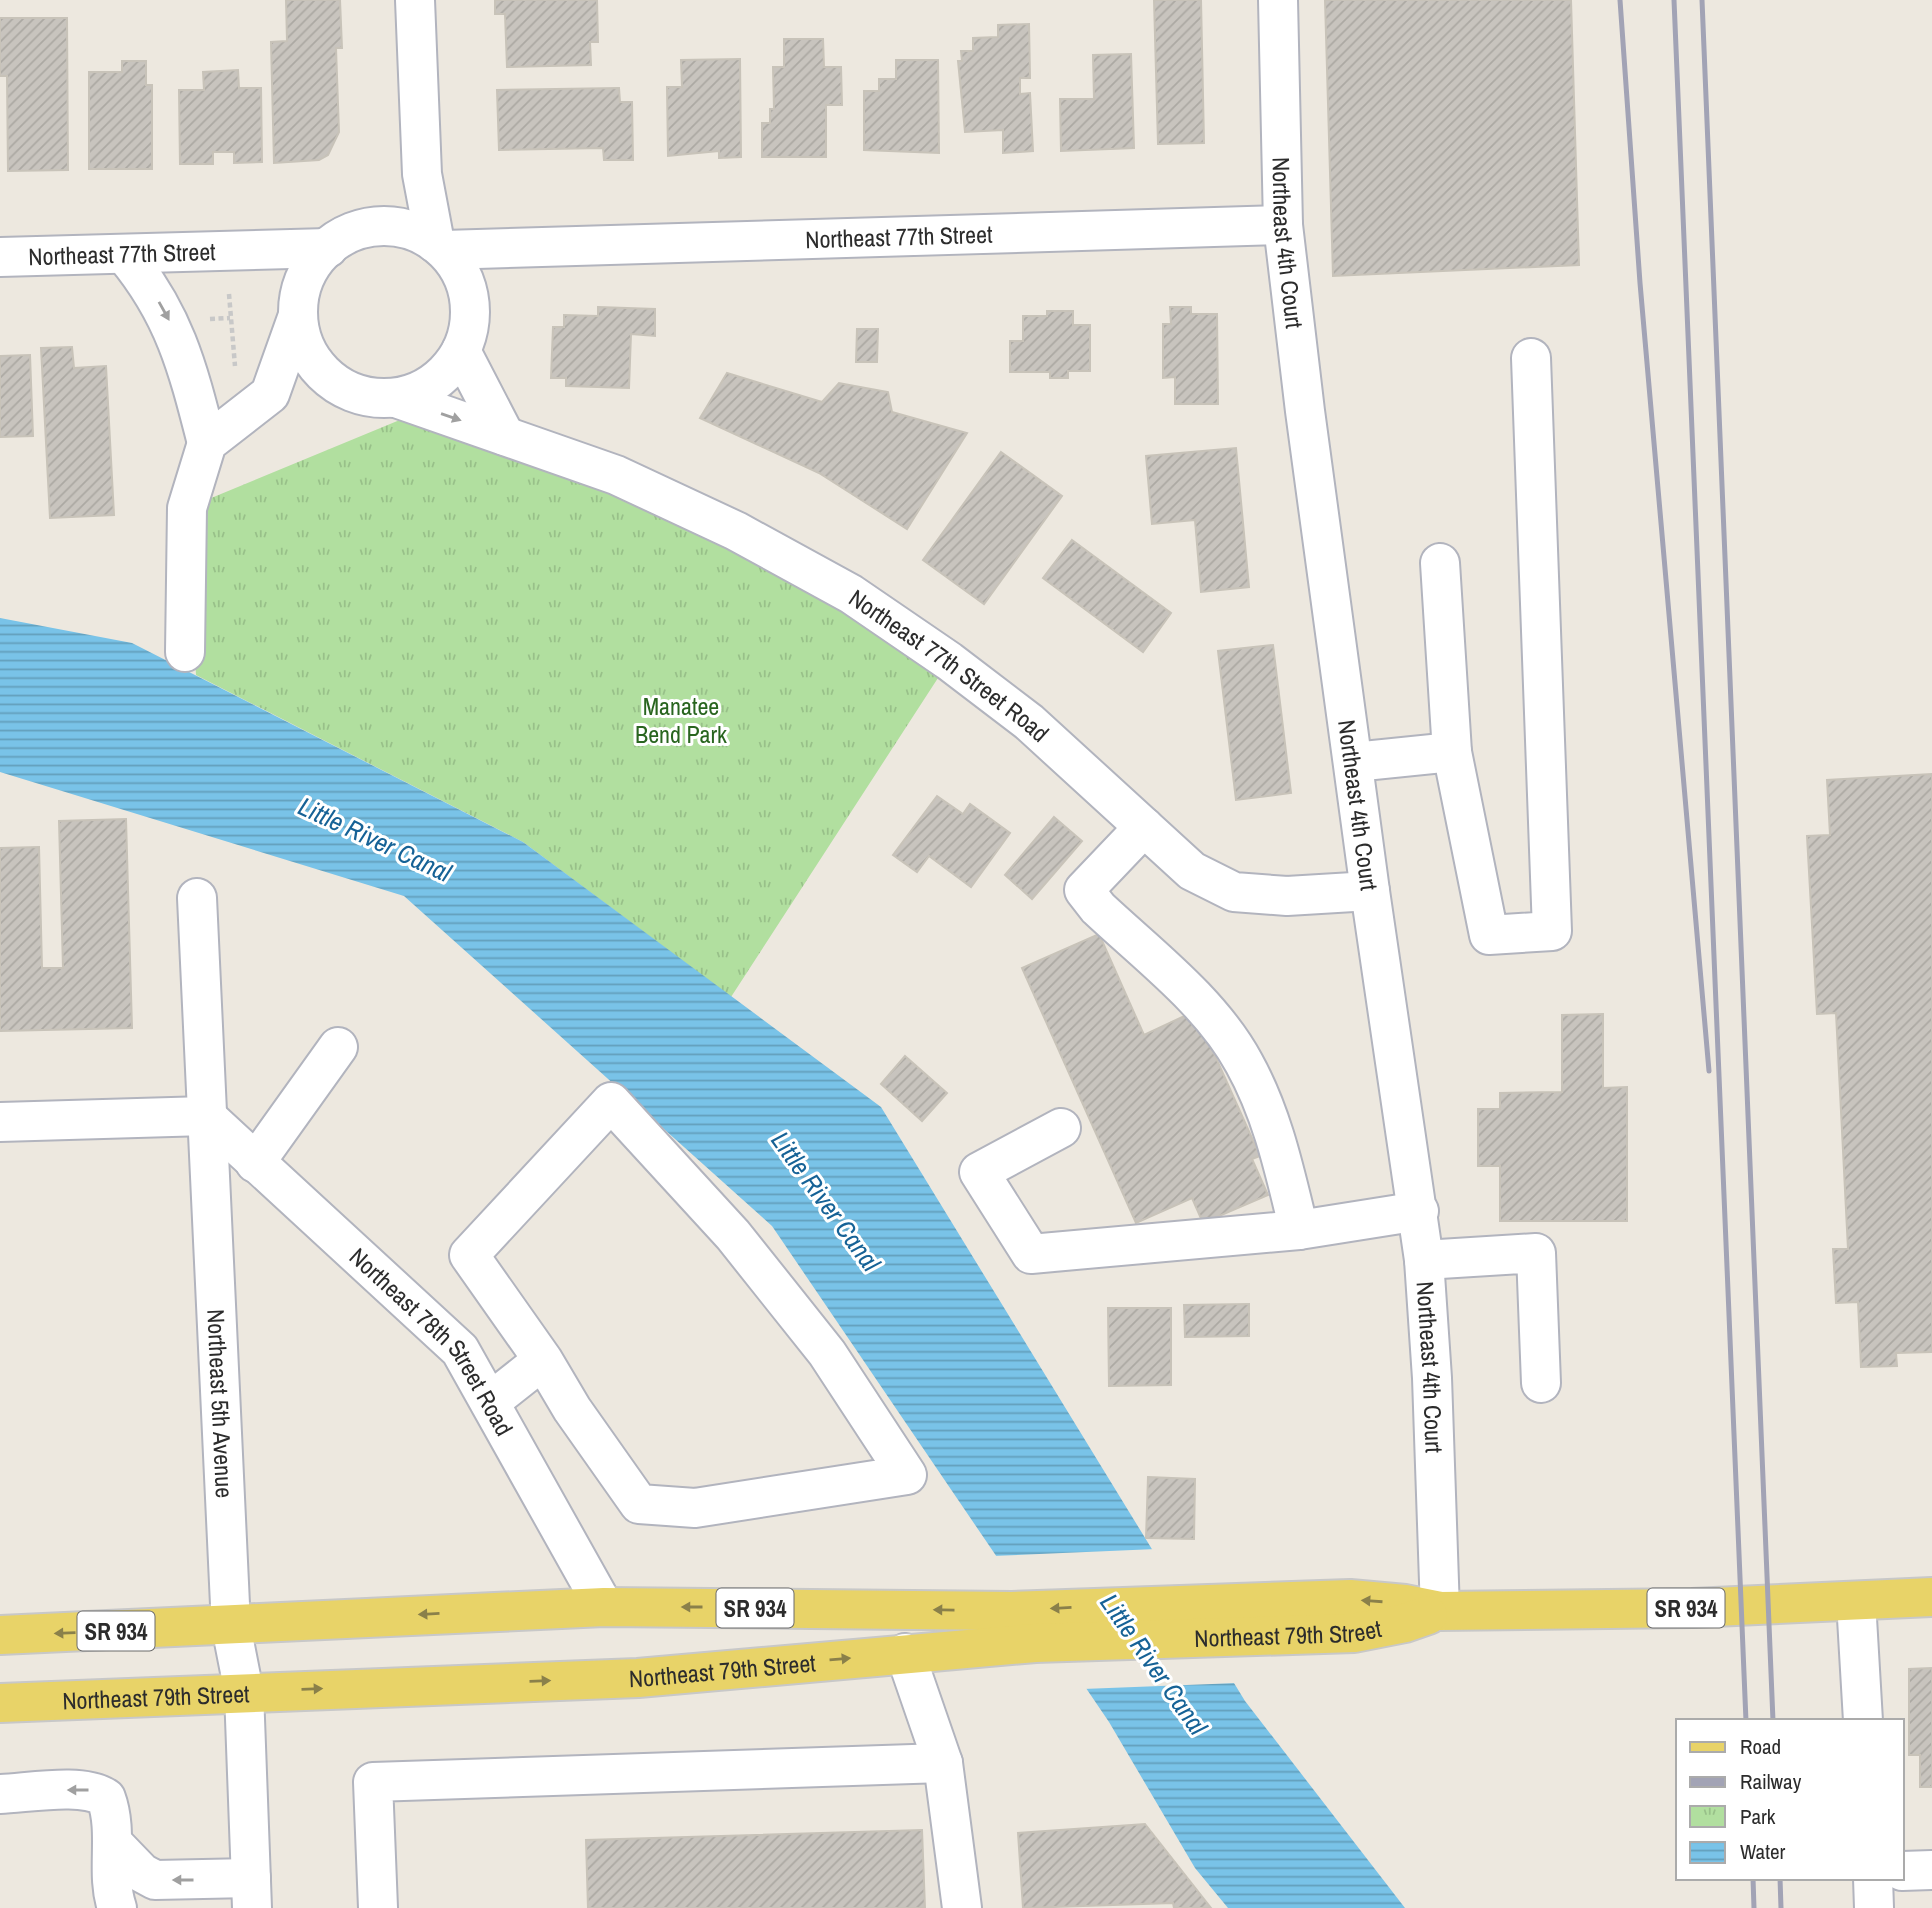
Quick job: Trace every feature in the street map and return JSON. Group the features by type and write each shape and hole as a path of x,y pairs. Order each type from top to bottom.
{"main road":[{"name":"Northeast 79th Street","path":"0,1635 604,1607 1012,1611 1203,1602 1350,1599 1405,1604 1440,1611 1692,1608 1932,1597"},
{"name":"Northeast 79th Street","path":"0,1703 638,1678 1035,1643 1354,1633 1405,1623 1440,1611"}],"street":[{"path":"415,0 422,174 439,246"},
{"name":"Northeast 4th Court","path":"1278,0 1283,225 1370,891 1424,1260 1432,1378 1440,1611"},
{"path":"365,228 422,174"},
{"name":"Northeast 77th Street","path":"439,246 513,248 1283,225"},
{"path":"207,443 270,394 298,311 300,289 313,262 334,241 365,228 390,226 419,233 439,246 461,271 470,298 470,325 461,351 445,373 423,390 396,398 368,398 347,390 320,372 304,347 298,311"},
{"name":"Northeast 77th Street","path":"0,257 328,248"},
{"path":"470,311 513,248"},
{"name":"Northeast 77th Street","path":"246,252 298,311"},
{"path":"125,255 148,283 170,320 190,376 207,443 187,508 186,652"},
{"path":"461,351 506,436"},
{"path":"1440,563 1452,752 1489,935 1552,931 1531,358"},
{"path":"270,394 347,390"},
{"name":"Northeast 77th Street Road","path":"396,398 615,475 736,531 851,594 950,661 1028,722 1192,871 1234,892 1287,896 1370,891"},
{"path":"1354,762 1452,752"},
{"path":"1144,827 1084,890 1098,908 1214,1019 1244,1063 1276,1137 1298,1230"},
{"name":"Northeast 5th Avenue","path":"197,898 231,1626 244,1692 252,1893"},
{"path":"255,1163 338,1047"},
{"path":"611,1102 733,1234 827,1353 907,1475 695,1508 639,1504 572,1409 543,1360 469,1255 611,1102"},
{"path":"0,1122 206,1116"},
{"name":"Northeast 78th Street Road","path":"206,1116 460,1350 604,1607"},
{"path":"1061,1128 979,1172 1031,1254 1298,1230 1419,1212"},
{"path":"1424,1260 1536,1253 1541,1383"},
{"path":"490,1402 543,1360"},
{"path":"1856,1601 1863,1719"},
{"path":"905,1653 943,1763 962,1908"},
{"path":"378,1908 373,1782 943,1763"},
{"path":"0,1794 97,1791 106,1798 110,1808 113,1843 112,1888 117,1908"},
{"path":"113,1843 142,1873 155,1880 252,1893"},
{"path":"1904,1871 1932,1870"},
{"path":"1872,1880 1874,1908"}],"path":[{"path":"229,294 233,363 237,369"}],"green space":[{"name":"Manatee Bend Park","path":"436,405 616,475 949,661 731,997 523,842 196,675 187,508"}],"water":[{"name":"Little River Canal","path":"0,618 132,643 523,842 881,1107 1245,1701 1405,1908 1228,1908 1195,1868 1109,1722 772,1226 404,896 0,772"}],"pier":[{"path":"1156,1549 1238,1683 1083,1689 992,1556"}],"building":[{"path":"286,0 340,0 342,48 336,48 339,132 328,155 319,160 274,163 271,42 287,41"},
{"path":"495,0 597,0 598,42 590,42 591,65 507,67 505,14 495,14"},
{"path":"1154,0 1201,0 1204,143 1158,144"},
{"path":"1325,0 1571,0 1579,265 1333,276"},
{"path":"0,18 67,18 68,170 8,171 7,76 0,76"},
{"path":"1029,24 1030,78 1020,78 1020,94 1030,93 1033,151 1003,153 1003,130 965,132 958,61 962,61 961,51 973,51 973,38 998,37 998,25"},
{"path":"784,39 823,39 824,67 841,67 842,105 826,105 826,157 762,157 762,123 770,123 770,109 774,109 773,67 784,67"},
{"path":"1131,54 1134,148 1061,151 1060,99 1094,99 1093,55"},
{"path":"740,59 741,157 719,158 719,151 668,156 667,87 682,87 681,60"},
{"path":"896,60 938,60 939,153 864,150 864,91 879,91 879,79 896,79"},
{"path":"122,61 146,61 146,85 152,85 152,169 89,169 89,72 122,72"},
{"path":"238,70 239,88 261,88 262,162 234,163 234,152 213,152 213,164 180,164 179,90 204,90 203,72"},
{"path":"619,88 620,102 632,102 633,160 604,160 603,148 499,150 497,90"},
{"path":"598,307 655,309 655,336 631,334 629,388 566,386 566,378 551,378 553,327 564,327 564,315 598,316"},
{"path":"1170,307 1191,307 1191,314 1217,314 1218,404 1175,404 1175,377 1163,378 1163,324 1171,324"},
{"path":"1047,311 1073,311 1073,325 1090,325 1090,371 1068,371 1068,378 1050,378 1050,372 1010,372 1010,341 1023,341 1023,316 1047,316"},
{"path":"857,329 878,329 877,362 856,362"},
{"path":"72,347 74,368 106,366 114,515 50,518 41,348"},
{"path":"30,355 33,436 0,437 0,356"},
{"path":"727,373 822,402 839,383 888,392 892,412 967,433 907,529 819,473 700,418"},
{"path":"1236,448 1249,587 1201,592 1195,520 1152,524 1146,456"},
{"path":"1001,452 1062,496 984,604 923,560"},
{"path":"1072,540 1171,613 1143,652 1043,578"},
{"path":"1273,645 1291,793 1236,800 1218,651"},
{"path":"1932,774 1932,1352 1896,1353 1897,1366 1861,1367 1858,1302 1836,1303 1833,1249 1848,1249 1836,1013 1817,1014 1807,836 1830,835 1827,780"},
{"path":"937,796 963,814 970,804 1010,833 971,887 929,856 917,872 893,855"},
{"path":"1054,817 1082,841 1032,899 1005,875"},
{"path":"126,819 132,1028 0,1031 0,848 39,847 42,968 63,968 59,821"},
{"path":"1099,934 1144,1035 1195,1011 1260,1156 1252,1159 1268,1195 1203,1223 1192,1198 1136,1223 1022,968"},
{"path":"1603,1014 1603,1088 1627,1087 1627,1221 1500,1221 1500,1166 1478,1166 1478,1109 1500,1109 1500,1093 1562,1092 1562,1015"},
{"path":"905,1056 947,1093 922,1121 881,1084"},
{"path":"1249,1304 1249,1336 1185,1337 1184,1305"},
{"path":"1108,1308 1171,1308 1171,1385 1109,1386"},
{"path":"1148,1477 1195,1479 1194,1539 1146,1538"},
{"path":"1932,1668 1932,1787 1920,1787 1920,1755 1909,1755 1909,1669"},
{"path":"1145,1824 1211,1908 1174,1908 1173,1903 1023,1908 1018,1833"},
{"path":"922,1830 925,1908 588,1908 586,1840"}],"railway":[{"path":"1620,0 1640,283 1709,1071"},
{"path":"1674,0 1746,1719"},
{"path":"1702,0 1773,1719"},
{"path":"1753,1880 1754,1908"},
{"path":"1780,1880 1781,1908"}]}
